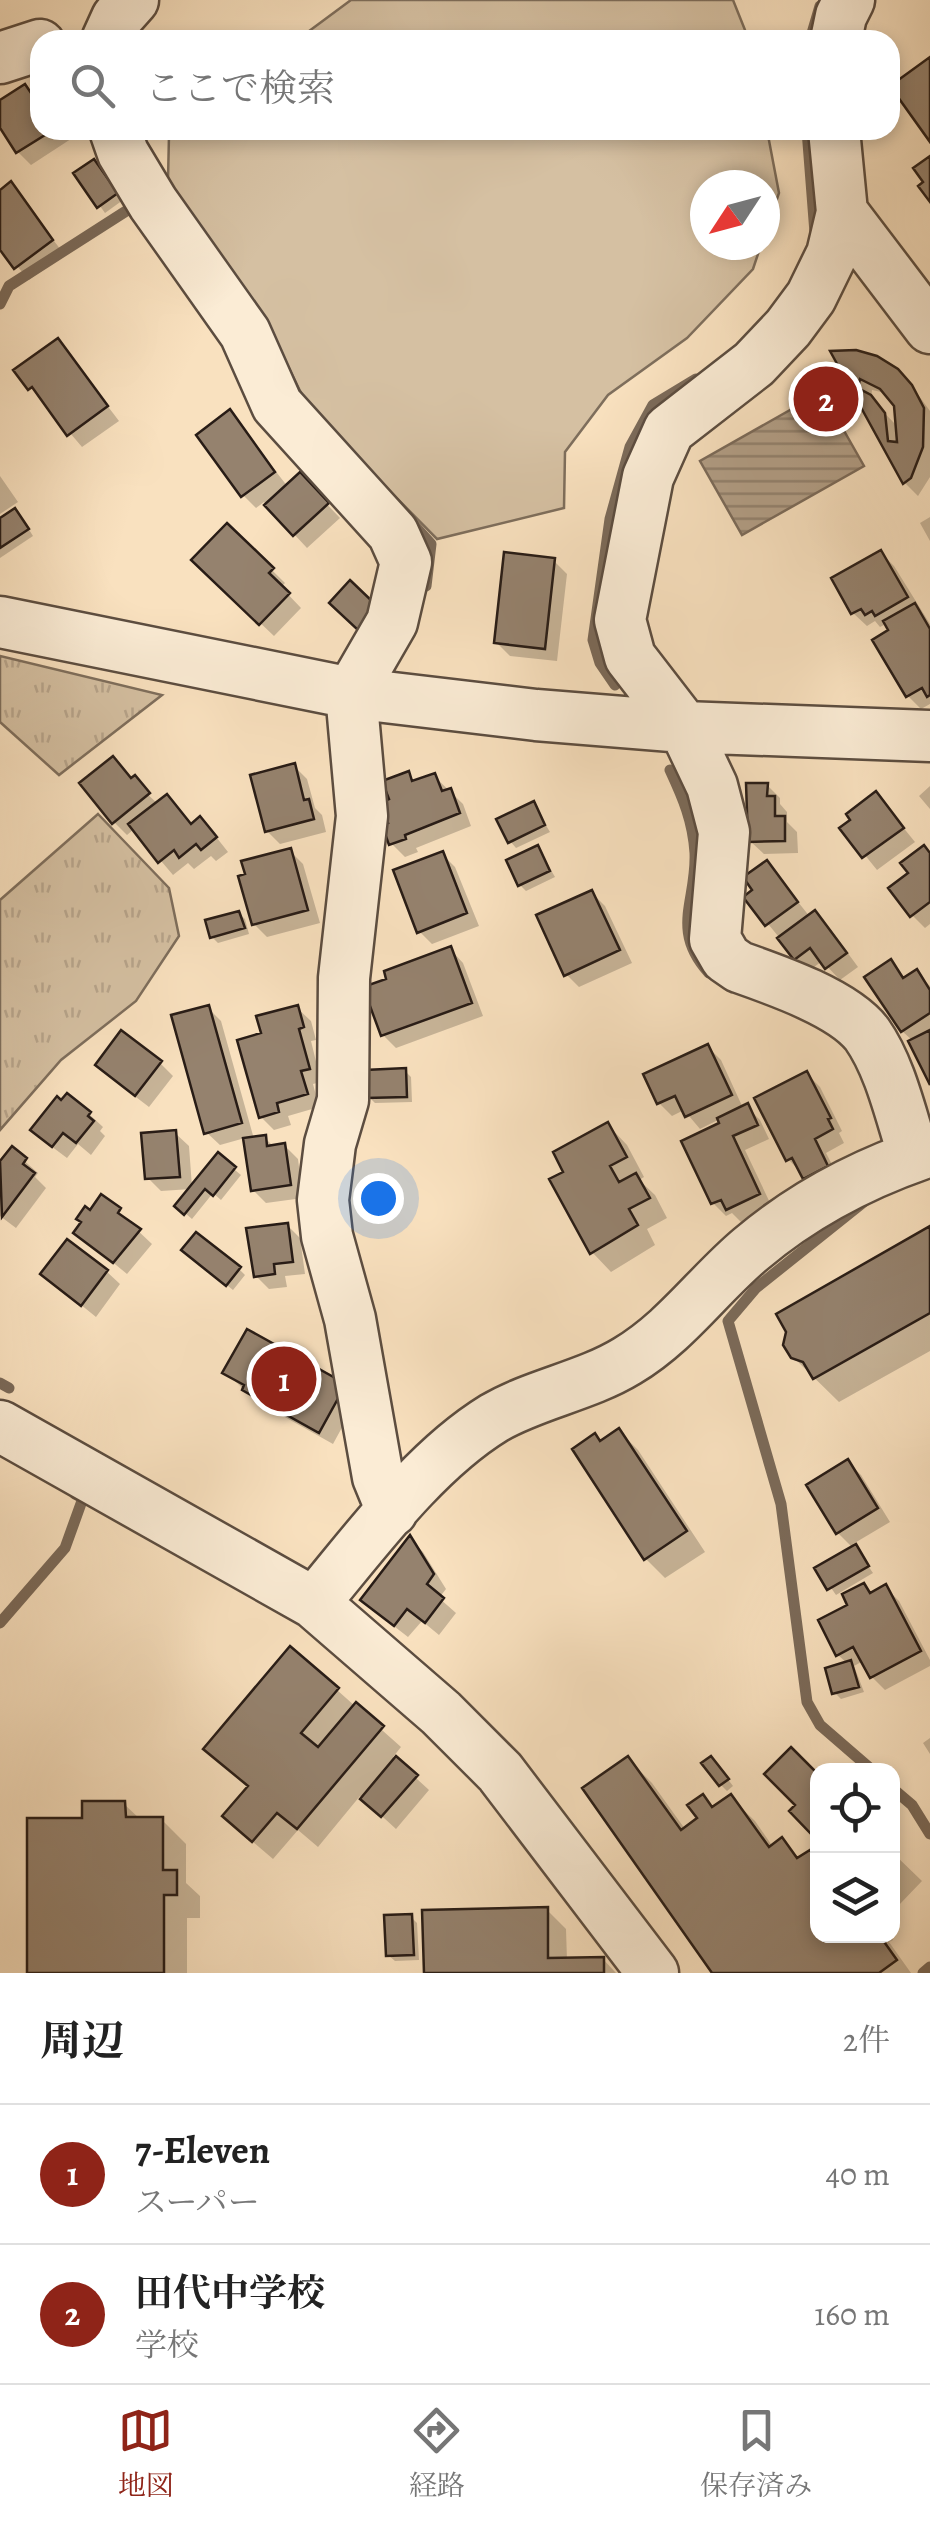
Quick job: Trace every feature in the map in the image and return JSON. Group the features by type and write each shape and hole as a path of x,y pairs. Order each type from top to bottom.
{"street":[{"path":"112,30 132,0"},
{"path":"838,30 849,0"},
{"path":"0,58 30,48"},
{"path":"118,140 154,204 246,333 276,405 393,533 406,562 392,622 350,693 362,816 344,978 344,1100 330,1144 323,1200 327,1236 350,1319 378,1478 392,1511"},
{"path":"314,1603 392,1511 448,1454 496,1417 627,1362 682,1319 750,1250 815,1200 922,1154 865,1032 842,1012 738,966 726,958 714,939 724,832 712,786 684,727 630,657 620,620 648,476 669,430 754,364 800,313 832,254 842,212 835,140"},
{"path":"842,212 930,328"},
{"path":"0,622 350,693 536,715 684,727 930,736"},
{"path":"0,1426 314,1603 441,1713 500,1772 653,1973"}],"green space":[{"path":"351,0 733,0 745,30 310,30"},
{"path":"169,140 769,140 775,170 690,170 690,260 756,260 753,269 687,338 608,395 565,452 564,508 437,539 309,409 264,318 168,180"},
{"path":"0,656 162,695 59,775 0,722"},
{"path":"98,814 169,888 179,936 136,1001 61,1060 0,1130 0,900"}],"shaded area":[{"path":"822,392 864,466 742,535 700,461"}],"building":[{"path":"930,57 930,142 900,100 900,79"},
{"path":"25,84 30,92 30,140 37,140 16,153 0,128 0,100"},
{"path":"930,156 930,202 918,186 923,182 913,168"},
{"path":"94,159 118,193 97,208 73,173"},
{"path":"11,181 53,240 14,269 0,250 0,190"},
{"path":"58,338 108,406 67,436 32,387 28,390 13,370"},
{"path":"856,350 877,356 898,369 912,385 924,408 923,447 911,478 903,484 830,351","holes":["860,379 880,389 894,406 897,442 888,441 885,413 871,395 858,388"]},
{"path":"230,409 275,472 241,497 196,435"},
{"path":"300,472 329,503 293,536 264,505"},
{"path":"15,508 29,529 0,548 0,518"},
{"path":"227,523 274,568 269,573 290,593 259,625 191,560"},
{"path":"881,550 908,597 875,616 872,611 865,615 861,609 851,614 831,578"},
{"path":"504,552 555,558 545,649 494,643"},
{"path":"350,580 373,602 359,631 329,603"},
{"path":"915,603 930,629 927,697 922,688 906,697 872,640 888,630 883,621"},
{"path":"113,756 150,793 112,824 79,783"},
{"path":"295,763 304,800 309,799 314,819 265,832 250,775"},
{"path":"409,771 412,781 435,773 442,791 451,788 460,813 389,845 382,825 388,823 380,803 389,799 382,781"},
{"path":"746,783 768,783 767,796 775,796 775,816 785,816 785,841 748,842"},
{"path":"876,791 904,828 862,858 839,828 850,820 846,814"},
{"path":"167,794 191,824 200,816 217,837 201,850 196,844 179,858 174,850 158,863 128,824"},
{"path":"534,801 545,825 508,843 496,819"},
{"path":"538,845 550,871 518,886 506,860"},
{"path":"924,845 930,853 930,902 910,917 888,888 908,873 900,863"},
{"path":"291,848 308,910 252,925 238,876 245,874 241,861"},
{"path":"443,851 467,913 417,933 393,870"},
{"path":"767,860 798,902 765,926 743,897 752,890 743,877"},
{"path":"592,890 620,950 564,976 536,915"},
{"path":"815,910 847,953 825,969 810,948 794,960 777,938"},
{"path":"239,911 245,928 210,938 205,920"},
{"path":"451,946 472,1003 381,1036 363,987 386,979 384,971"},
{"path":"891,959 903,978 917,969 930,990 930,1013 901,1032 864,977"},
{"path":"209,1005 242,1123 204,1134 171,1015"},
{"path":"298,1005 304,1027 299,1029 310,1069 301,1071 308,1094 277,1103 279,1112 259,1118 237,1040 261,1033 256,1016"},
{"path":"121,1030 162,1061 135,1096 95,1065"},
{"path":"930,1030 930,1085 908,1041"},
{"path":"708,1044 732,1095 685,1117 675,1096 657,1104 643,1074"},
{"path":"406,1068 407,1097 366,1098 365,1070"},
{"path":"807,1071 833,1129 815,1139 828,1166 803,1179 792,1158 786,1161 754,1098"},
{"path":"67,1093 91,1112 88,1116 94,1121 76,1143 63,1133 52,1147 30,1130 57,1096 61,1100"},
{"path":"748,1103 758,1125 733,1136 760,1194 726,1210 721,1200 711,1204 681,1141 719,1123 717,1118"},
{"path":"608,1122 627,1157 610,1166 619,1182 636,1173 650,1198 629,1209 638,1225 590,1254 549,1179 563,1172 553,1152"},
{"path":"176,1130 180,1177 145,1179 141,1133"},
{"path":"266,1135 267,1146 285,1143 291,1185 251,1191 243,1138"},
{"path":"12,1146 27,1158 23,1164 35,1173 2,1217 0,1161"},
{"path":"218,1152 236,1167 213,1196 205,1189 184,1215 174,1206"},
{"path":"101,1194 121,1208 118,1213 141,1229 113,1263 73,1233 85,1206 90,1210"},
{"path":"288,1223 293,1262 274,1264 275,1274 254,1277 246,1228"},
{"path":"930,1226 930,1313 813,1379 803,1362 791,1358 783,1345 786,1332 776,1314"},
{"path":"196,1232 241,1267 226,1286 181,1250"},
{"path":"67,1239 108,1270 81,1306 40,1274"},
{"path":"247,1329 346,1384 319,1433 242,1390 244,1385 222,1373"},
{"path":"619,1428 687,1531 644,1560 572,1449 595,1433 600,1441"},
{"path":"848,1459 878,1508 836,1534 806,1485"},
{"path":"410,1535 434,1574 427,1584 444,1598 425,1623 407,1609 394,1626 360,1600"},
{"path":"856,1544 869,1566 827,1590 814,1568"},
{"path":"864,1583 870,1593 886,1584 921,1651 870,1678 853,1647 836,1656 818,1620 847,1605 842,1594"},
{"path":"290,1646 339,1688 301,1733 318,1747 356,1702 384,1726 297,1829 277,1813 252,1842 222,1816 248,1786 203,1749"},
{"path":"851,1660 859,1687 832,1694 825,1668"},
{"path":"791,1747 810,1766 810,1833 789,1811 795,1805 764,1774"},
{"path":"396,1756 418,1775 381,1817 360,1799"},
{"path":"628,1756 681,1830 697,1818 687,1805 703,1794 712,1807 731,1794 769,1847 782,1837 797,1858 810,1850 810,1943 885,1943 897,1960 879,1973 712,1973 582,1788"},
{"path":"711,1756 729,1779 719,1786 701,1763"},
{"path":"82,1801 125,1801 126,1817 163,1817 163,1870 177,1870 177,1895 164,1895 164,1973 27,1973 27,1818 82,1818"},
{"path":"548,1907 548,1958 604,1957 604,1973 424,1973 422,1910"},
{"path":"412,1914 414,1955 386,1956 384,1915"}],"waterway":[{"path":"813,30 820,6"},
{"path":"808,140 815,233"},
{"path":"0,304 9,286 134,206 131,199"},
{"path":"615,685 600,663 593,640 610,519 630,447 653,405 696,379"},
{"path":"412,523 431,544 426,586"},
{"path":"670,770 687,810 694,841 688,929 697,957 709,973"},
{"path":"864,1763 820,1725 807,1702 781,1504 728,1321 756,1288 870,1197"},
{"path":"0,1383 9,1388"},
{"path":"0,1623 65,1548 83,1498 75,1494"},
{"path":"900,1795 912,1805 930,1834"},
{"path":"923,1973 930,1967"}],"place":[{"name":"田代中学校","path":"826,399"},
{"name":"7-Eleven","path":"284,1379"}]}
